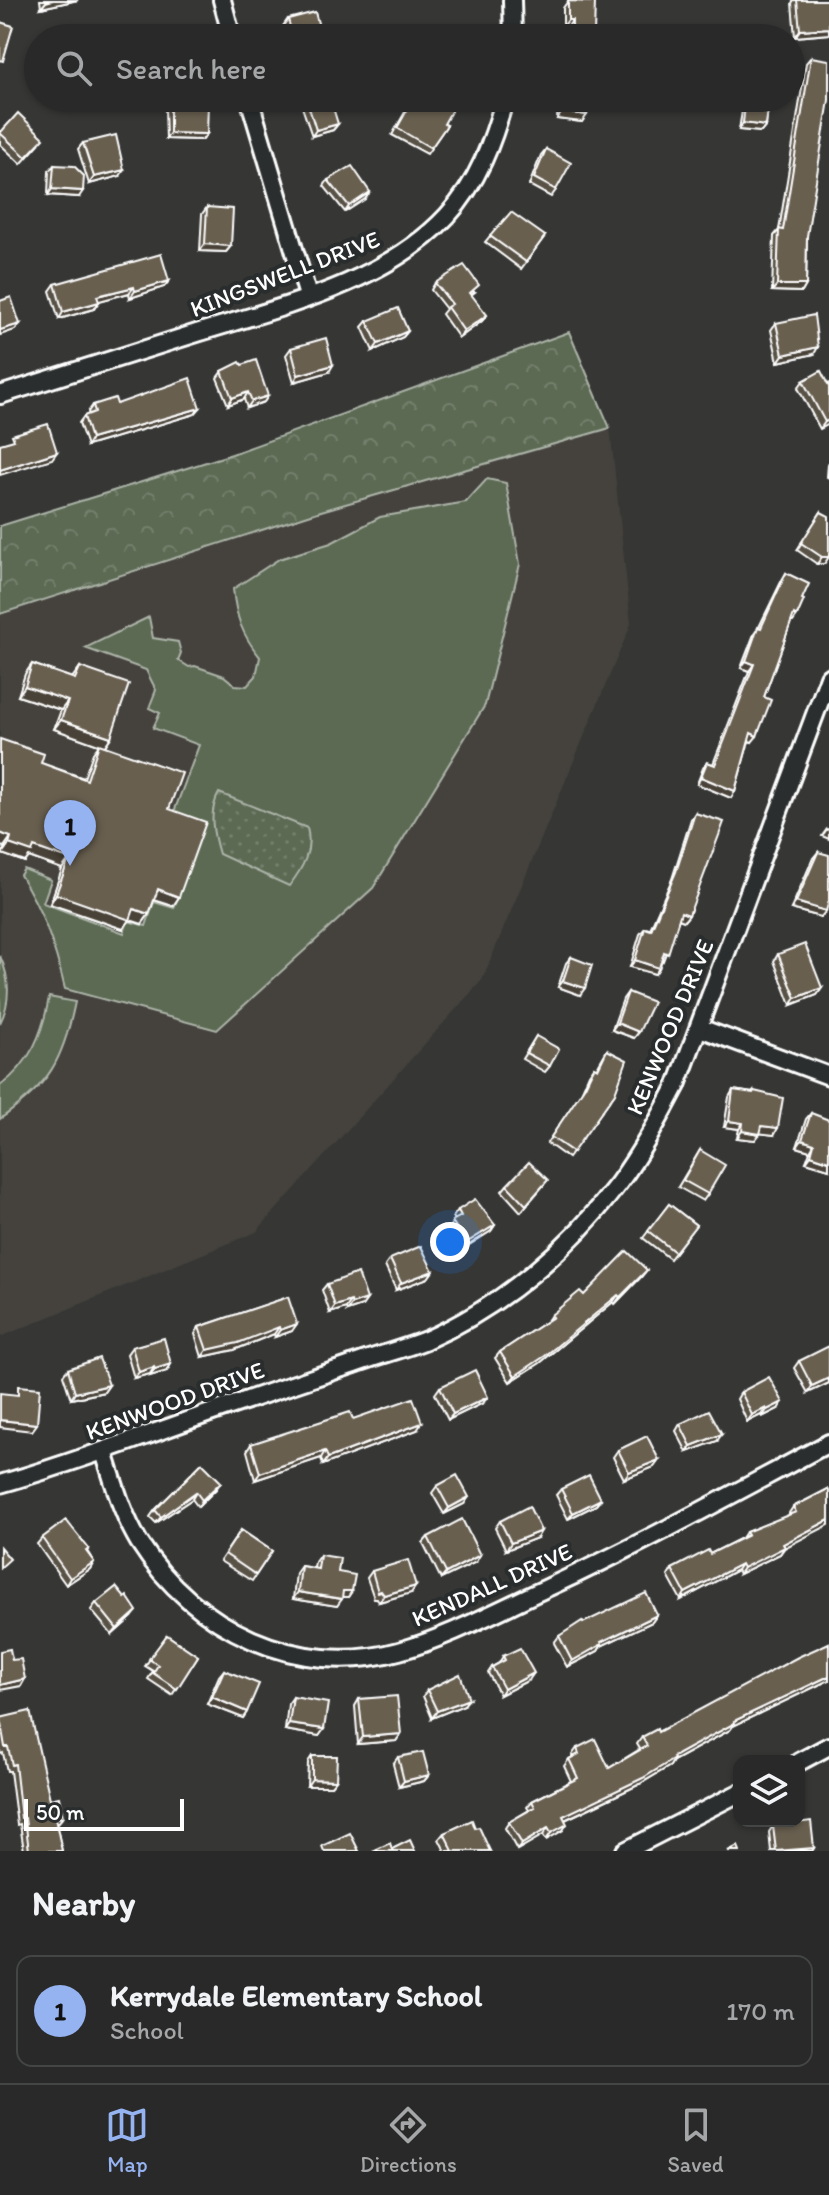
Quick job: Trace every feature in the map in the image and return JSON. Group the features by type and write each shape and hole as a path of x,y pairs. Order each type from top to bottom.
{"street":[{"path":"222,0 225,24"},
{"path":"512,0 513,24"},
{"path":"253,112 308,296"},
{"name":"KINGSWELL DRIVE","path":"0,395 308,296 394,260 423,240 448,216 469,188 486,157 500,112"},
{"name":"KENWOOD DRIVE","path":"0,1484 104,1452 174,1425 425,1340 470,1317 512,1289 568,1240 618,1184 648,1140 677,1085 829,677"},
{"path":"700,1028 829,1076"},
{"name":"KENDALL DRIVE","path":"104,1452 121,1508 139,1541 176,1589 205,1615 247,1639 280,1650 321,1657 363,1657 397,1652 436,1639 587,1569 829,1443"},
{"path":"805,1760 827,1752"},
{"path":"625,1851 733,1796"}],"shaded area":[{"path":"610,428 631,624 482,980 256,1232 0,1337 0,614 321,511"}],"green space":[{"path":"569,332 610,428 321,511 0,614 0,526 232,454"},
{"path":"487,479 506,483 520,564 485,705 373,888 217,1030 65,989 47,930 20,875 24,869 51,880 43,903 124,933 128,921 146,926 154,902 174,908 204,824 174,812 199,745 153,728 160,713 149,708 156,690 146,670 85,648 149,617 153,638 178,642 181,653 178,660 189,667 195,666 224,676 235,685 247,686 256,676 260,657 241,625 233,589 279,559 331,543 380,517 466,502"},
{"path":"219,793 307,828 309,844 306,858 289,886 219,854 213,831 213,815"},
{"path":"0,956 8,990 0,1023"},
{"path":"49,997 75,1002 59,1056 31,1095 0,1119 0,1086 28,1057 43,1023"}],"building":[{"path":"797,0 829,0 829,28 805,30 805,24 799,24"},
{"path":"568,1 595,2 594,24 572,24 572,20 568,20"},
{"path":"315,12 318,24 289,24 288,19"},
{"path":"0,22 13,26 3,61 0,60"},
{"path":"811,57 829,60 829,100 807,236 806,285 777,285 779,229 783,230 802,112 805,112"},
{"path":"170,112 208,112 207,134 170,133"},
{"path":"310,112 334,112 338,124 316,130"},
{"path":"406,112 451,112 444,124 447,125 431,148 397,128"},
{"path":"744,112 768,112 766,126 743,123"},
{"path":"18,113 44,138 26,157 0,133"},
{"path":"116,135 124,170 94,177 83,143"},
{"path":"546,149 571,163 556,190 534,178"},
{"path":"54,165 74,166 84,176 83,191 52,189"},
{"path":"352,166 370,192 349,206 328,180"},
{"path":"207,207 233,209 231,246 205,244"},
{"path":"511,212 545,236 526,262 490,236"},
{"path":"161,254 169,281 135,291 134,287 97,296 99,302 63,312 55,284"},
{"path":"464,265 479,285 470,293 487,315 464,331 447,307 452,304 435,283"},
{"path":"11,297 20,324 0,330 0,301"},
{"path":"398,308 408,331 378,344 367,321"},
{"path":"814,315 818,347 783,355 776,323"},
{"path":"326,338 333,365 298,375 291,348"},
{"path":"256,360 268,396 252,401 248,392 232,398 222,371 240,362 242,365"},
{"path":"821,371 829,384 829,420 825,422 803,381"},
{"path":"190,378 200,408 91,439 84,416 95,412 93,405 115,398 117,404"},
{"path":"48,424 57,452 0,470 0,444 14,440 12,435"},
{"path":"821,512 829,516 829,557 822,557 801,543"},
{"path":"786,573 809,584 797,616 794,614 764,697 771,700 757,736 751,733 735,791 701,777 707,762 715,765 754,664 746,661 758,627 761,628"},
{"path":"32,664 75,679 80,667 129,684 111,737 61,720 68,701 25,686"},
{"path":"0,739 44,754 41,763 87,780 99,744 182,773 169,809 206,822 179,897 158,889 149,914 134,909 130,920 56,894 69,859 34,847 32,852 9,844 11,837 0,833"},
{"path":"695,813 724,822 689,915 681,912 668,954 664,952 659,968 635,960 645,928 651,930 676,872"},
{"path":"818,852 829,855 829,901 826,911 796,902"},
{"path":"805,944 822,988 796,998 778,954"},
{"path":"571,957 592,965 585,988 563,981"},
{"path":"628,992 653,1002 639,1032 617,1023"},
{"path":"536,1036 559,1049 550,1066 526,1053"},
{"path":"607,1050 627,1060 615,1093 573,1152 551,1137 594,1067 598,1069"},
{"path":"733,1090 783,1098 778,1128 762,1126 760,1134 742,1131 743,1123 729,1121"},
{"path":"811,1113 829,1120 829,1161 811,1155 814,1144 802,1140"},
{"path":"700,1150 725,1165 708,1194 683,1180"},
{"path":"529,1162 548,1180 526,1205 507,1185"},
{"path":"475,1199 495,1225 466,1243 452,1221 461,1216 458,1210"},
{"path":"669,1204 696,1225 675,1252 648,1231"},
{"path":"421,1246 433,1271 401,1283 390,1259"},
{"path":"627,1251 647,1270 620,1297 618,1295 545,1356 515,1376 500,1352 553,1317 551,1315 580,1291 584,1295"},
{"path":"358,1273 367,1299 335,1306 327,1284"},
{"path":"288,1297 297,1324 207,1350 199,1327"},
{"path":"164,1338 171,1364 139,1372 132,1347"},
{"path":"829,1346 829,1378 812,1386 799,1361"},
{"path":"99,1358 109,1385 75,1393 68,1369"},
{"path":"475,1370 488,1397 453,1414 440,1387"},
{"path":"769,1377 783,1402 752,1415 741,1392"},
{"path":"18,1386 40,1388 37,1424 0,1420 0,1393 18,1395"},
{"path":"413,1398 422,1423 328,1458 325,1451 260,1473 251,1444 350,1412 353,1419"},
{"path":"709,1410 722,1434 691,1446 680,1424"},
{"path":"647,1436 659,1460 629,1472 618,1450"},
{"path":"202,1463 221,1482 202,1500 196,1492 161,1517 155,1510"},
{"path":"457,1475 469,1497 449,1508 437,1486"},
{"path":"589,1475 601,1499 573,1513 561,1489"},
{"path":"828,1489 829,1520 783,1544 785,1547 743,1568 741,1564 685,1593 672,1569 708,1550 710,1554 748,1535 746,1532 796,1512 793,1507"},
{"path":"529,1506 541,1531 511,1543 500,1521"},
{"path":"462,1519 480,1555 446,1573 428,1537"},
{"path":"66,1520 89,1549 86,1551 94,1562 70,1578 42,1538"},
{"path":"241,1530 272,1551 256,1575 225,1554"},
{"path":"0,1547 10,1559 0,1568"},
{"path":"320,1555 340,1558 338,1572 355,1575 352,1591 343,1591 342,1599 298,1592 301,1566 318,1569"},
{"path":"408,1560 416,1586 384,1595 378,1592 372,1571"},
{"path":"116,1587 137,1611 117,1629 96,1603"},
{"path":"646,1593 657,1615 601,1642 572,1661 559,1636 582,1621"},
{"path":"167,1635 198,1656 177,1689 153,1673 158,1665 149,1659"},
{"path":"829,1643 829,1676 734,1721 643,1778 563,1816 567,1824 551,1833 548,1828 522,1844 509,1822 535,1807 532,1801 578,1778 569,1759 579,1754 577,1748 595,1739 609,1768 647,1746 642,1737 657,1729 658,1732"},
{"path":"520,1648 534,1673 504,1689 492,1667 505,1660 503,1656"},
{"path":"10,1649 12,1660 21,1659 25,1679 0,1685 0,1651"},
{"path":"224,1670 259,1684 247,1712 212,1697"},
{"path":"460,1674 469,1699 437,1711 427,1690"},
{"path":"397,1696 401,1734 363,1737 359,1699"},
{"path":"293,1697 328,1703 324,1729 289,1724"},
{"path":"30,1711 50,1799 59,1797 63,1817 55,1818 62,1851 29,1851 25,1818 21,1818 15,1764 12,1765 8,1747 5,1747 0,1718"},
{"path":"423,1752 429,1775 404,1781 398,1757"},
{"path":"312,1756 337,1756 336,1780 312,1779"},
{"path":"472,1820 475,1828 479,1827 490,1851 453,1851 444,1833"},
{"path":"811,1821 814,1848 776,1851 773,1827 805,1827 805,1822"},
{"path":"350,1833 359,1851 324,1851 322,1846"},
{"path":"410,1840 415,1851 373,1851 390,1843 392,1849"}],"place":[{"name":"Kerrydale Elementary School","path":"70,866"}]}
